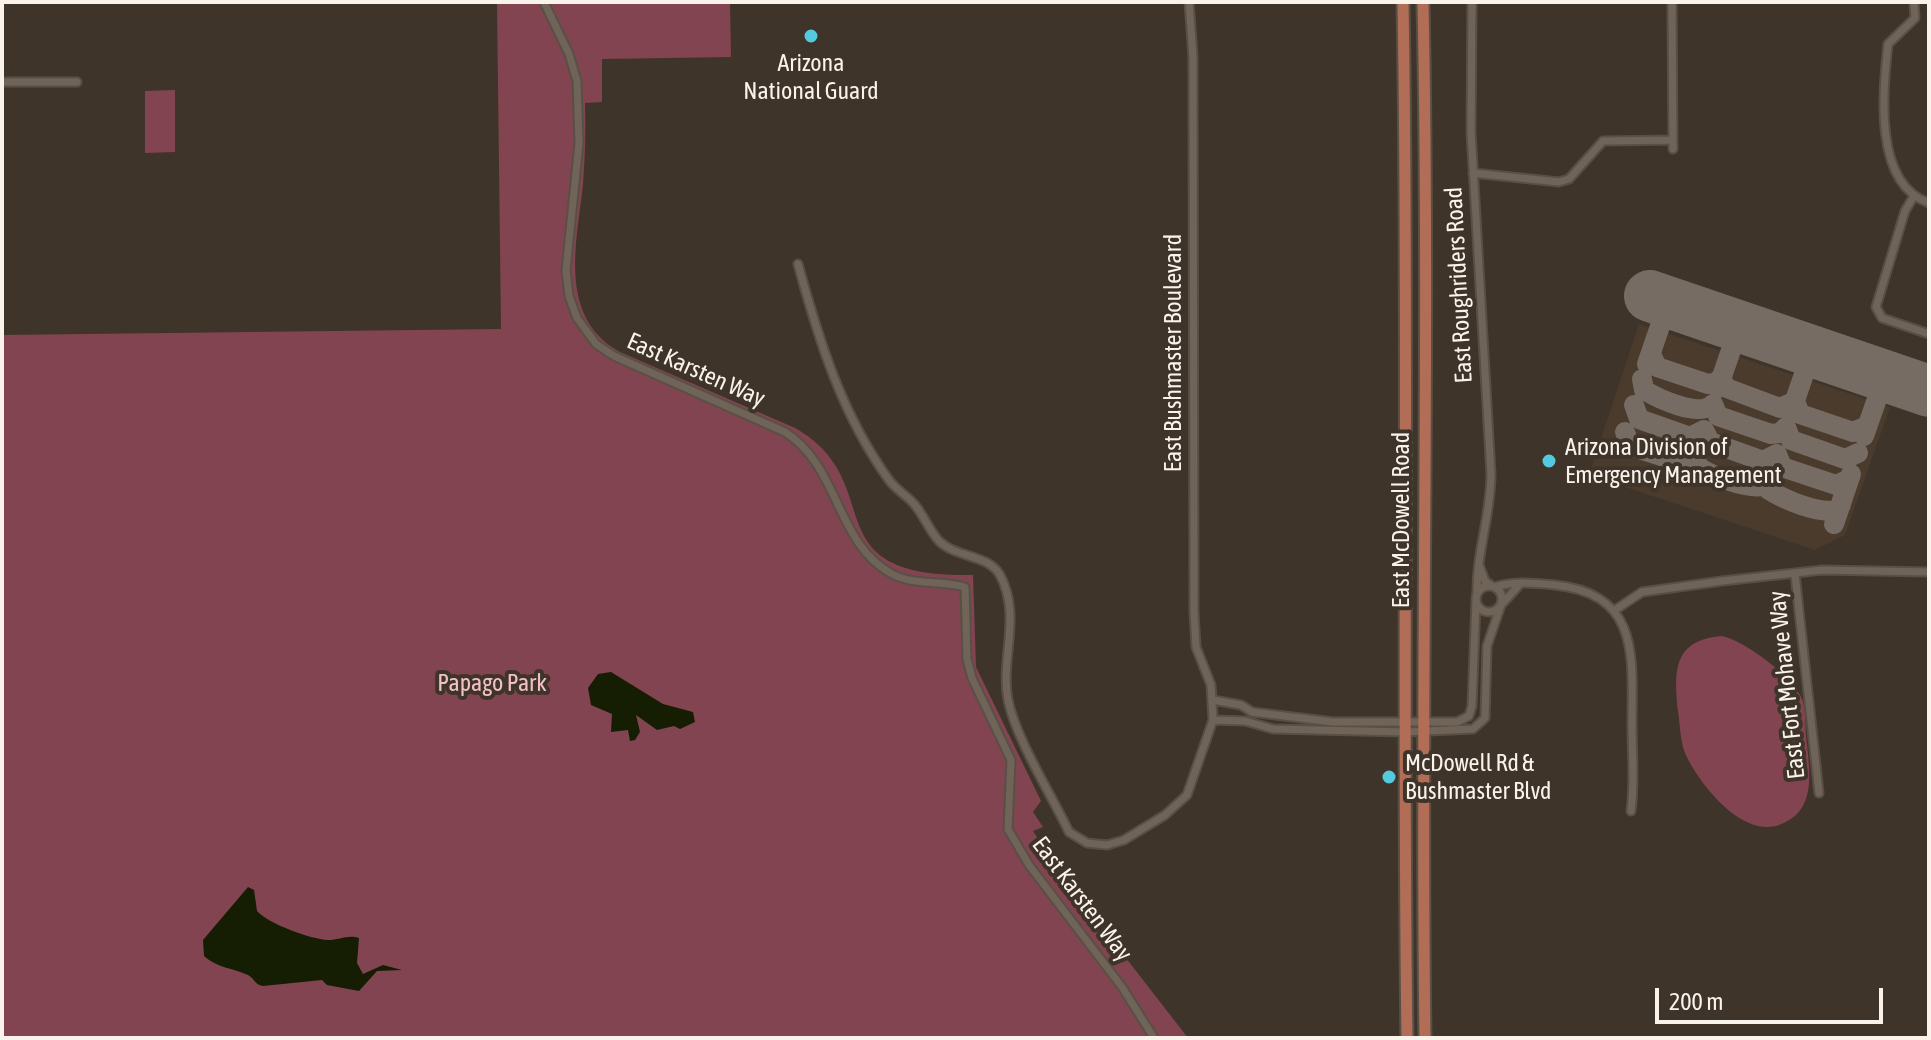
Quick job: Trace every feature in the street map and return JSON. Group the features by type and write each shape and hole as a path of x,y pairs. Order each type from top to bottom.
{"main road":[{"name":"East McDowell Road","path":"1403,2 1407,271 1407,1038"},
{"name":"East McDowell Road","path":"1423,2 1427,271 1422,727 1425,1038"}],"street":[{"name":"East Karsten Way","path":"544,2 569,54 577,81 579,143 566,270 572,308 582,326 614,356 785,432 802,443 822,468 860,544 878,564 908,580 965,587 966,642 972,678 1011,760 1008,829 1029,865 1122,987 1154,1038"},
{"name":"East Bushmaster Boulevard","path":"798,264 818,340 840,395 869,449 892,484 914,503 937,539 950,551 993,564 1000,576 1011,625 1008,701 1069,832 1087,843 1107,845 1124,840 1165,815 1181,802 1193,784 1213,720 1211,685 1196,647 1194,612 1193,42 1189,2"},
{"name":"East Roughriders Road","path":"1472,2 1473,173 1491,474 1477,598"},
{"path":"1473,173 1565,181 1603,141 1673,145 1672,2"},
{"path":"1914,2 1915,18 1888,44 1889,157 1899,180 1914,196 1929,203"},
{"path":"2,82 77,82"},
{"path":"1914,196 1905,211 1876,307 1882,318 1929,334"},
{"path":"1213,720 1245,721 1273,729 1422,727 1468,731 1485,718 1487,646 1501,604 1501,592 1485,581 1479,565"},
{"path":"1615,610 1642,592 1822,570 1929,572"},
{"name":"East Fort Mohave Way","path":"1795,574 1819,793"},
{"path":"1422,727 1457,722 1469,716 1474,693 1477,598 1482,588 1521,583 1589,591 1615,610 1630,639 1631,811"},
{"path":"1477,598 1488,612 1501,604 1521,583"},
{"path":"1213,700 1265,715 1297,715 1333,722 1405,727"}],"shaded area":[{"path":"1639,324 1890,407 1845,535 1815,550 1589,475"},
{"path":"611,672 663,704 693,712 695,722 680,729 674,726 657,730 636,715 640,732 635,740 630,741 628,730 611,732 612,714 591,705 588,688 598,674"},
{"path":"248,887 254,890 257,911 280,926 320,939 359,938 357,963 363,974 383,965 402,970 377,971 359,991 327,985 322,980 263,986 248,975 214,963 204,956 203,940"}],"green space":[{"name":"Papago Park","path":"497,2 730,2 731,57 602,59 602,102 585,103 584,174 575,253 579,299 587,319 600,337 620,352 795,428 824,450 841,475 858,523 870,544 889,561 922,572 973,575 976,667 1041,801 1033,812 1043,827 1033,831 1064,878 1188,1038 2,1038 2,335 501,329"},
{"path":"175,90 175,152 145,153 145,91"},
{"path":"1722,636 1743,644 1767,661 1789,680 1802,699 1809,788 1801,810 1779,825 1765,827 1751,824 1723,806 1700,779 1683,748 1676,683 1680,660 1694,644"}],"taxiway":[{"path":"1647,364 1668,303"},
{"path":"1718,388 1739,327"},
{"path":"1791,412 1812,351"},
{"path":"1651,354 1657,367 1708,384 1722,377 1724,387 1780,408 1795,401 1800,414 1853,432 1867,426"},
{"path":"1864,436 1885,376"},
{"path":"1642,379 1644,390 1679,406 1698,409 1713,404 1718,416 1771,434 1780,433 1786,427 1791,440 1845,459 1858,453"},
{"path":"1634,405 1639,419 1690,437 1704,430 1710,442 1763,461 1777,454 1782,467 1836,485 1849,479"},
{"path":"1625,432 1630,446 1683,463 1696,455 1697,466 1729,481 1763,486 1768,479"},
{"path":"1834,524 1851,474"},
{"path":"1768,479 1769,490 1802,505 1829,511 1841,505"}],"runway":[{"path":"1650,296 1929,391"}],"place":[{"name":"Arizona National Guard","path":"811,36"},
{"name":"Arizona Division of Emergency Management","path":"1549,461"},
{"name":"McDowell Rd & Bushmaster Blvd","path":"1389,777"}]}
